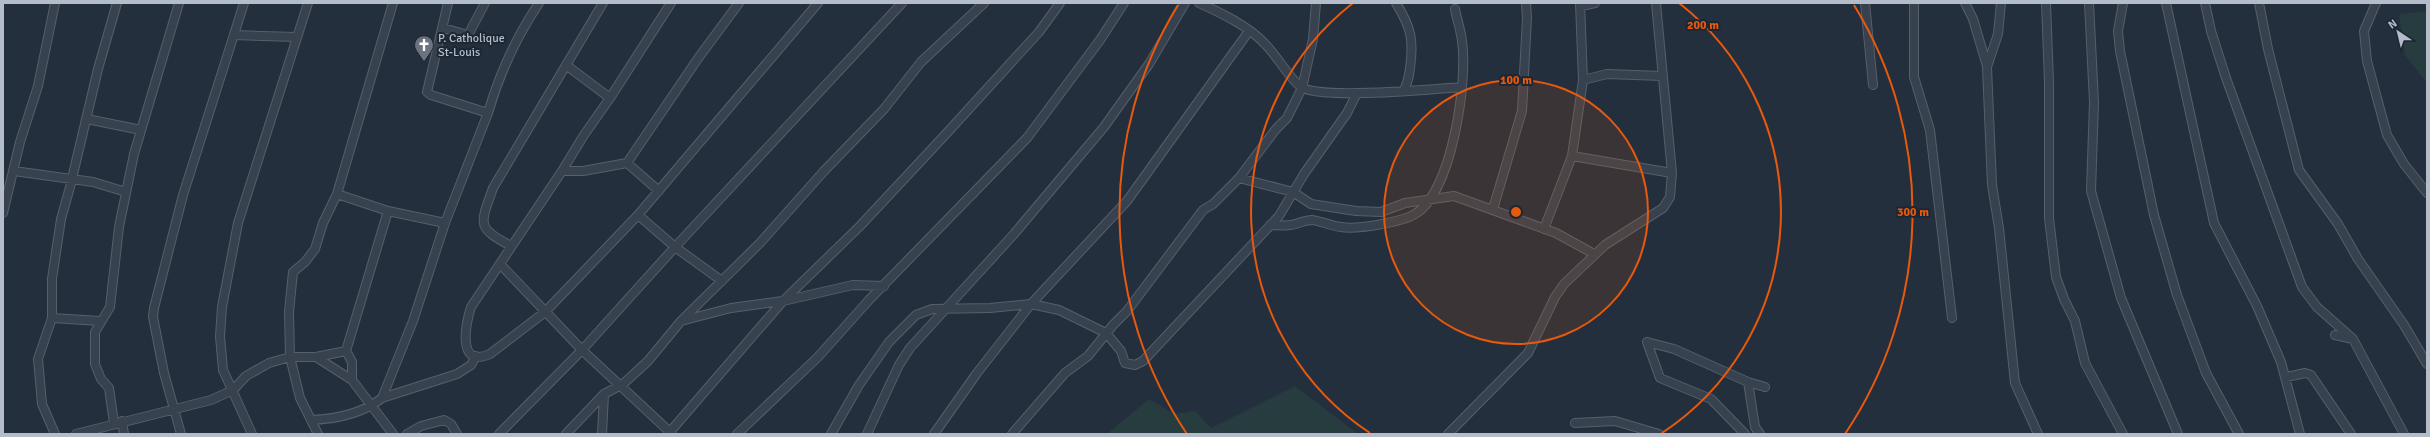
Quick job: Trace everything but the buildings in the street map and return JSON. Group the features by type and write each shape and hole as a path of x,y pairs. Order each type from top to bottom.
{"street":[{"path":"3,213 20,142 38,86 55,3"},
{"path":"55,434 42,404 38,366 52,318 52,279 54,254 63,208 72,181 98,69 117,3"},
{"path":"124,434 118,422 109,388 97,371 94,357 95,332 100,321 110,307 118,227 141,130 179,3"},
{"path":"181,434 173,408 155,328 154,308 183,195 244,3"},
{"path":"252,434 221,362 222,307 238,223 308,3"},
{"path":"318,434 300,398 290,357 289,312 293,272 305,262 315,249 323,223 337,194 393,3"},
{"path":"448,3 427,92 431,95 488,113"},
{"path":"443,28 468,36 485,3"},
{"path":"382,398 413,321 445,223 488,113 497,83 530,16 539,3"},
{"path":"511,246 485,230 483,224 493,188 603,3"},
{"path":"476,356 467,346 464,326 475,300 562,171 671,3"},
{"path":"562,171 583,171 627,163 694,64 739,3"},
{"path":"311,420 334,419 373,405 382,398 457,374 471,364 476,356 490,354 545,312 638,215 818,3"},
{"path":"499,434 582,350 675,247 902,3"},
{"path":"566,434 604,394 619,386 648,360 681,321 760,244 824,171 884,109 921,62 984,3"},
{"path":"500,264 582,350 670,433 783,301 860,226 945,135 1039,32 1060,3"},
{"path":"737,434 818,357 1031,133 1100,40 1124,3"},
{"path":"867,434 902,361 945,307 1014,234 1104,128 1149,64 1185,3"},
{"path":"1199,3 1211,6 1249,31 1265,44 1302,88 1317,92 1357,93 1462,87"},
{"path":"1012,434 1065,372 1088,356 1146,287 1203,210 1213,204 1238,178 1287,118 1302,88 1312,48 1316,3"},
{"path":"1396,3 1406,17 1412,45 1409,74 1403,91"},
{"path":"1493,209 1522,111 1527,18 1526,3"},
{"path":"1544,229 1572,156 1583,80 1580,4 1595,3"},
{"path":"1448,434 1528,353 1559,291 1594,254 1605,245 1663,208 1670,197 1672,173 1656,3"},
{"path":"1865,3 1873,85"},
{"path":"1914,3 1914,77 1930,130 1952,318"},
{"path":"1966,3 1973,20 1987,67 1992,185 2000,236 2010,353 2015,383 2038,434"},
{"path":"1987,67 1998,34 2001,3"},
{"path":"2046,3 2049,82 2049,218 2056,277 2064,299 2076,321 2085,363 2123,434"},
{"path":"2089,3 2094,102 2091,191 2122,298 2178,434"},
{"path":"2123,3 2118,31 2120,51 2154,215 2189,333 2206,372 2239,434"},
{"path":"2166,3 2214,223 2257,306 2286,377 2300,434"},
{"path":"2205,3 2211,31 2226,78 2302,287 2317,307 2353,339 2404,434"},
{"path":"2259,3 2268,49 2299,170 2338,224 2358,259 2404,325 2427,364"},
{"path":"2376,3 2364,31 2367,61 2387,134 2404,164 2427,193"},
{"path":"1270,225 1292,225 1311,220 1341,227 1366,227 1414,215 1429,201 1441,180 1452,146 1462,87 1462,42 1455,9"},
{"path":"934,434 977,373 1031,304 1127,201 1249,31"},
{"path":"234,35 296,37"},
{"path":"566,65 610,98"},
{"path":"1583,80 1608,74 1662,76"},
{"path":"831,434 859,385 888,342 916,315 932,309 945,307 990,308 1031,304 1059,310 1106,333 1121,351 1125,363 1132,365 1143,361 1284,209 1293,192 1347,113 1357,93"},
{"path":"86,119 141,130"},
{"path":"1572,156 1672,173"},
{"path":"627,163 659,191"},
{"path":"14,171 72,181 93,182 126,192"},
{"path":"1238,178 1293,192 1311,204 1377,212 1392,209 1407,202 1429,201 1454,196 1556,233 1594,254"},
{"path":"337,194 388,211 445,223"},
{"path":"352,380 352,362 346,351 388,211"},
{"path":"638,215 675,247 722,281"},
{"path":"681,321 731,308 783,301 853,285 884,286"},
{"path":"52,318 100,321"},
{"path":"2335,335 2353,339"},
{"path":"1742,432 1711,399 1660,378 1647,342 1674,349 1748,382 1765,387"},
{"path":"76,434 173,408 211,400 232,390 246,376 259,367 290,357 316,357 346,351"},
{"path":"316,357 352,380 373,405 393,434"},
{"path":"2286,377 2305,373 2311,374 2338,411 2351,434"},
{"path":"1748,382 1755,427 1760,434"},
{"path":"602,434 604,394"},
{"path":"407,434 422,426 444,420 451,424 458,434"},
{"path":"1575,423 1615,421 1659,434"}],"green space":[{"path":"2427,11 2427,83 2405,55 2399,14"},
{"path":"1295,386 1358,434 1107,434 1149,399 1174,414 1195,411 1211,428"}],"place":[{"name":"P. Catholique St-Louis","path":"424,62"}]}
